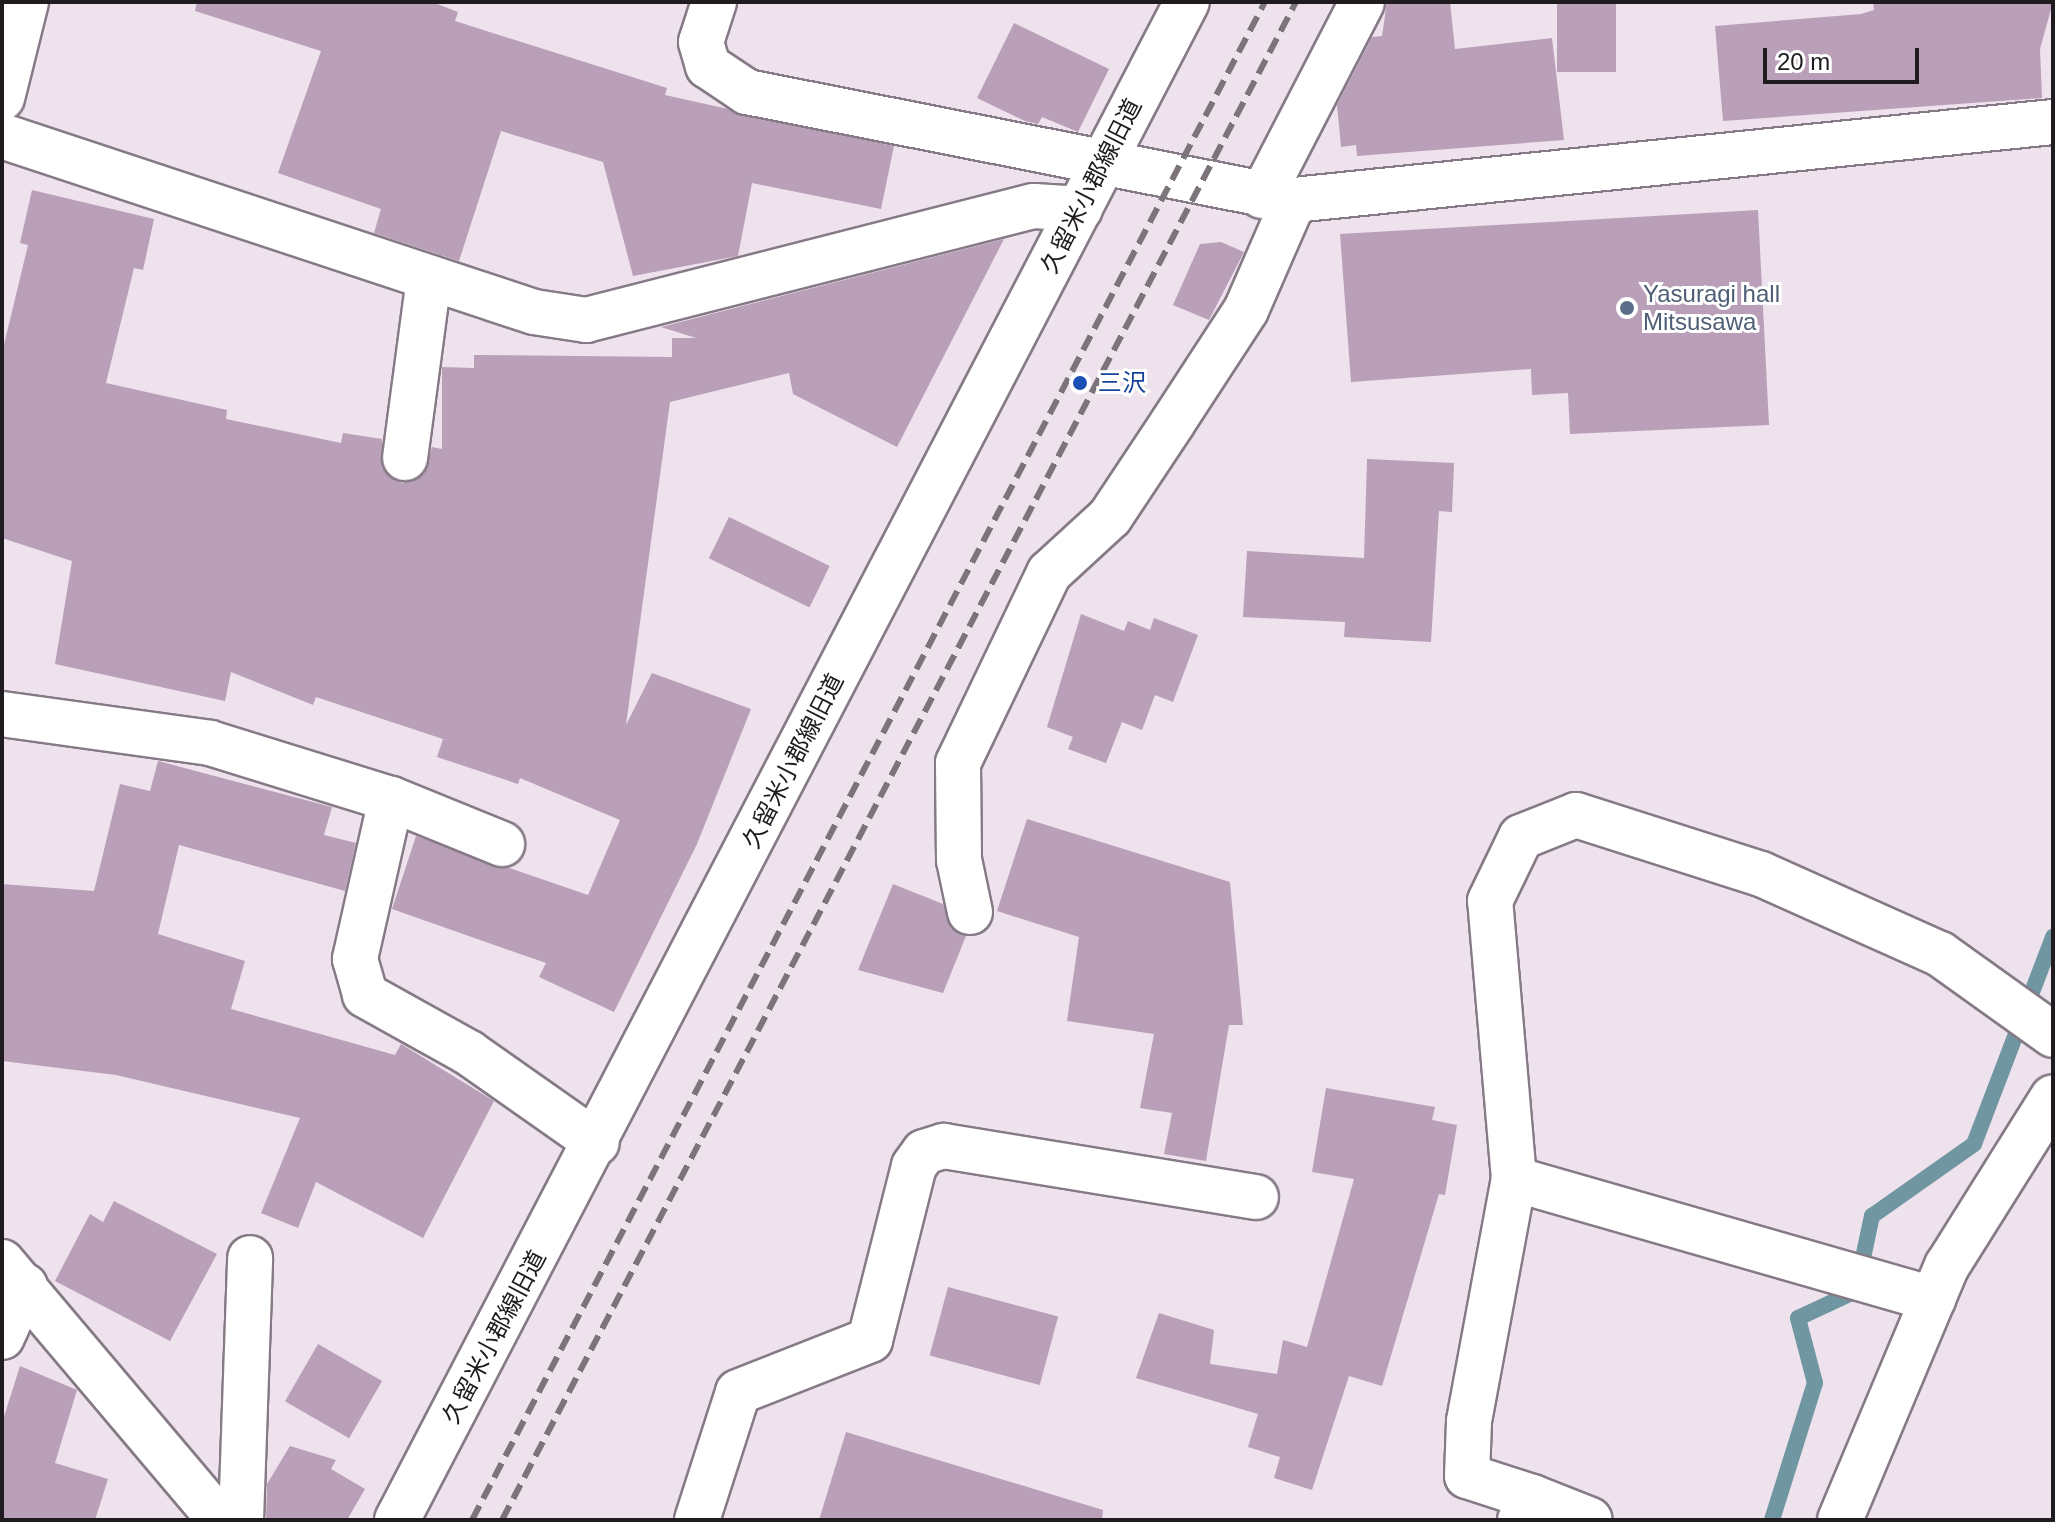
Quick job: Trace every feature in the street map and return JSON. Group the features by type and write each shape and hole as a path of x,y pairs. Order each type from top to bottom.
{"street":[{"path":"2,98 26,2"},
{"path":"714,2 701,42 708,66 724,82 1278,198 2053,122"},
{"name":"久留米小郡線旧道","path":"397,1520 597,1143 1080,209 1103,159 1187,2"},
{"path":"970,912 956,831 958,763 1049,573 1110,517 1246,310 1278,198 1362,2"},
{"path":"2,136 534,312 586,320 1034,206 1080,209"},
{"path":"405,458 429,278"},
{"path":"2,714 210,743 391,799 502,844"},
{"path":"391,799 355,959 365,995 469,1053 597,1143"},
{"path":"1590,1520 1526,1508 1467,1476 1469,1421 1514,1179 1490,901 1521,837 1576,815 1761,874 1940,954 2053,1035"},
{"path":"1840,1520 1933,1299 2053,1097"},
{"path":"697,1520 738,1392 870,1340 924,1152 944,1146 1256,1197"},
{"path":"1514,1179 1933,1299"},
{"path":"241,1520 250,1258"},
{"path":"2,1337 13,1274"},
{"path":"13,1274 220,1520"}],"building":[{"path":"197,2 432,2 458,12 455,21 667,88 665,95 894,146 881,209 752,183 738,256 633,276 603,162 501,131 459,261 374,233 381,209 278,173 321,51 195,11"},
{"path":"1387,2 1450,2 1455,49 1552,38 1564,140 1357,156 1356,145 1341,147 1337,105 1372,37 1382,36"},
{"path":"1557,2 1616,2 1616,72 1557,72"},
{"path":"1873,2 2053,2 2040,49 2042,98 1723,121 1715,26 1861,14 1874,10"},
{"path":"1014,23 1109,69 1078,132 1042,117 1038,124 1025,121 977,98"},
{"path":"32,190 154,219 143,270 134,268 106,383 227,410 226,419 341,443 343,433 382,439 382,468 402,483 424,474 432,447 442,449 442,367 474,368 474,355 672,357 672,338 696,338 661,327 1004,239 897,447 793,394 789,373 670,402 626,725 652,673 751,709 697,844 614,1012 539,977 546,963 392,909 416,836 588,895 620,820 520,778 518,784 437,757 443,739 316,697 313,705 231,672 225,701 55,664 72,561 2,538 2,353 28,245 20,243"},
{"path":"1758,210 1769,425 1570,434 1568,393 1532,395 1531,369 1351,382 1340,234"},
{"path":"1221,242 1244,252 1209,320 1173,305 1200,244"},
{"path":"1367,459 1454,463 1452,512 1439,511 1431,642 1344,637 1345,622 1243,617 1247,551 1364,558"},
{"path":"729,517 830,566 809,607 709,558"},
{"path":"1081,614 1124,631 1128,621 1150,630 1154,618 1198,635 1173,702 1155,695 1142,730 1122,722 1106,763 1068,749 1073,737 1047,727"},
{"path":"158,761 332,807 324,835 356,843 345,891 179,845 158,934 245,961 231,1009 395,1055 401,1044 494,1101 423,1238 316,1182 298,1228 261,1213 300,1118 116,1075 2,1061 2,884 94,891 120,784 150,791"},
{"path":"1027,819 1230,882 1243,1025 1229,1025 1206,1161 1164,1154 1172,1113 1140,1108 1154,1034 1067,1021 1079,937 997,911"},
{"path":"893,884 943,904 951,928 966,936 943,993 858,970"},
{"path":"1326,1088 1435,1107 1432,1120 1457,1125 1445,1195 1439,1194 1382,1386 1349,1376 1312,1490 1274,1478 1280,1457 1248,1447 1258,1414 1136,1378 1159,1313 1214,1330 1210,1364 1277,1374 1283,1340 1307,1347 1354,1179 1312,1172"},
{"path":"114,1201 217,1254 170,1341 55,1281 90,1214 103,1222"},
{"path":"948,1287 1058,1317 1040,1385 930,1356"},
{"path":"318,1344 382,1381 349,1438 285,1401"},
{"path":"20,1366 77,1390 55,1463 108,1479 95,1520 2,1520 2,1423"},
{"path":"846,1432 1103,1510 1102,1520 819,1520"},
{"path":"290,1446 336,1460 331,1469 365,1489 347,1520 266,1520 267,1484"}],"waterway":[{"path":"1772,1520 1815,1383 1798,1318 1856,1291 1872,1216 1974,1144 2053,937"}],"railway":[{"path":"472,1520 1265,2"},
{"path":"502,1520 1296,2"}],"place":[{"name":"Yasuragi hall Mitsusawa","path":"1627,308"},
{"name":"三沢","path":"1080,383"}]}
